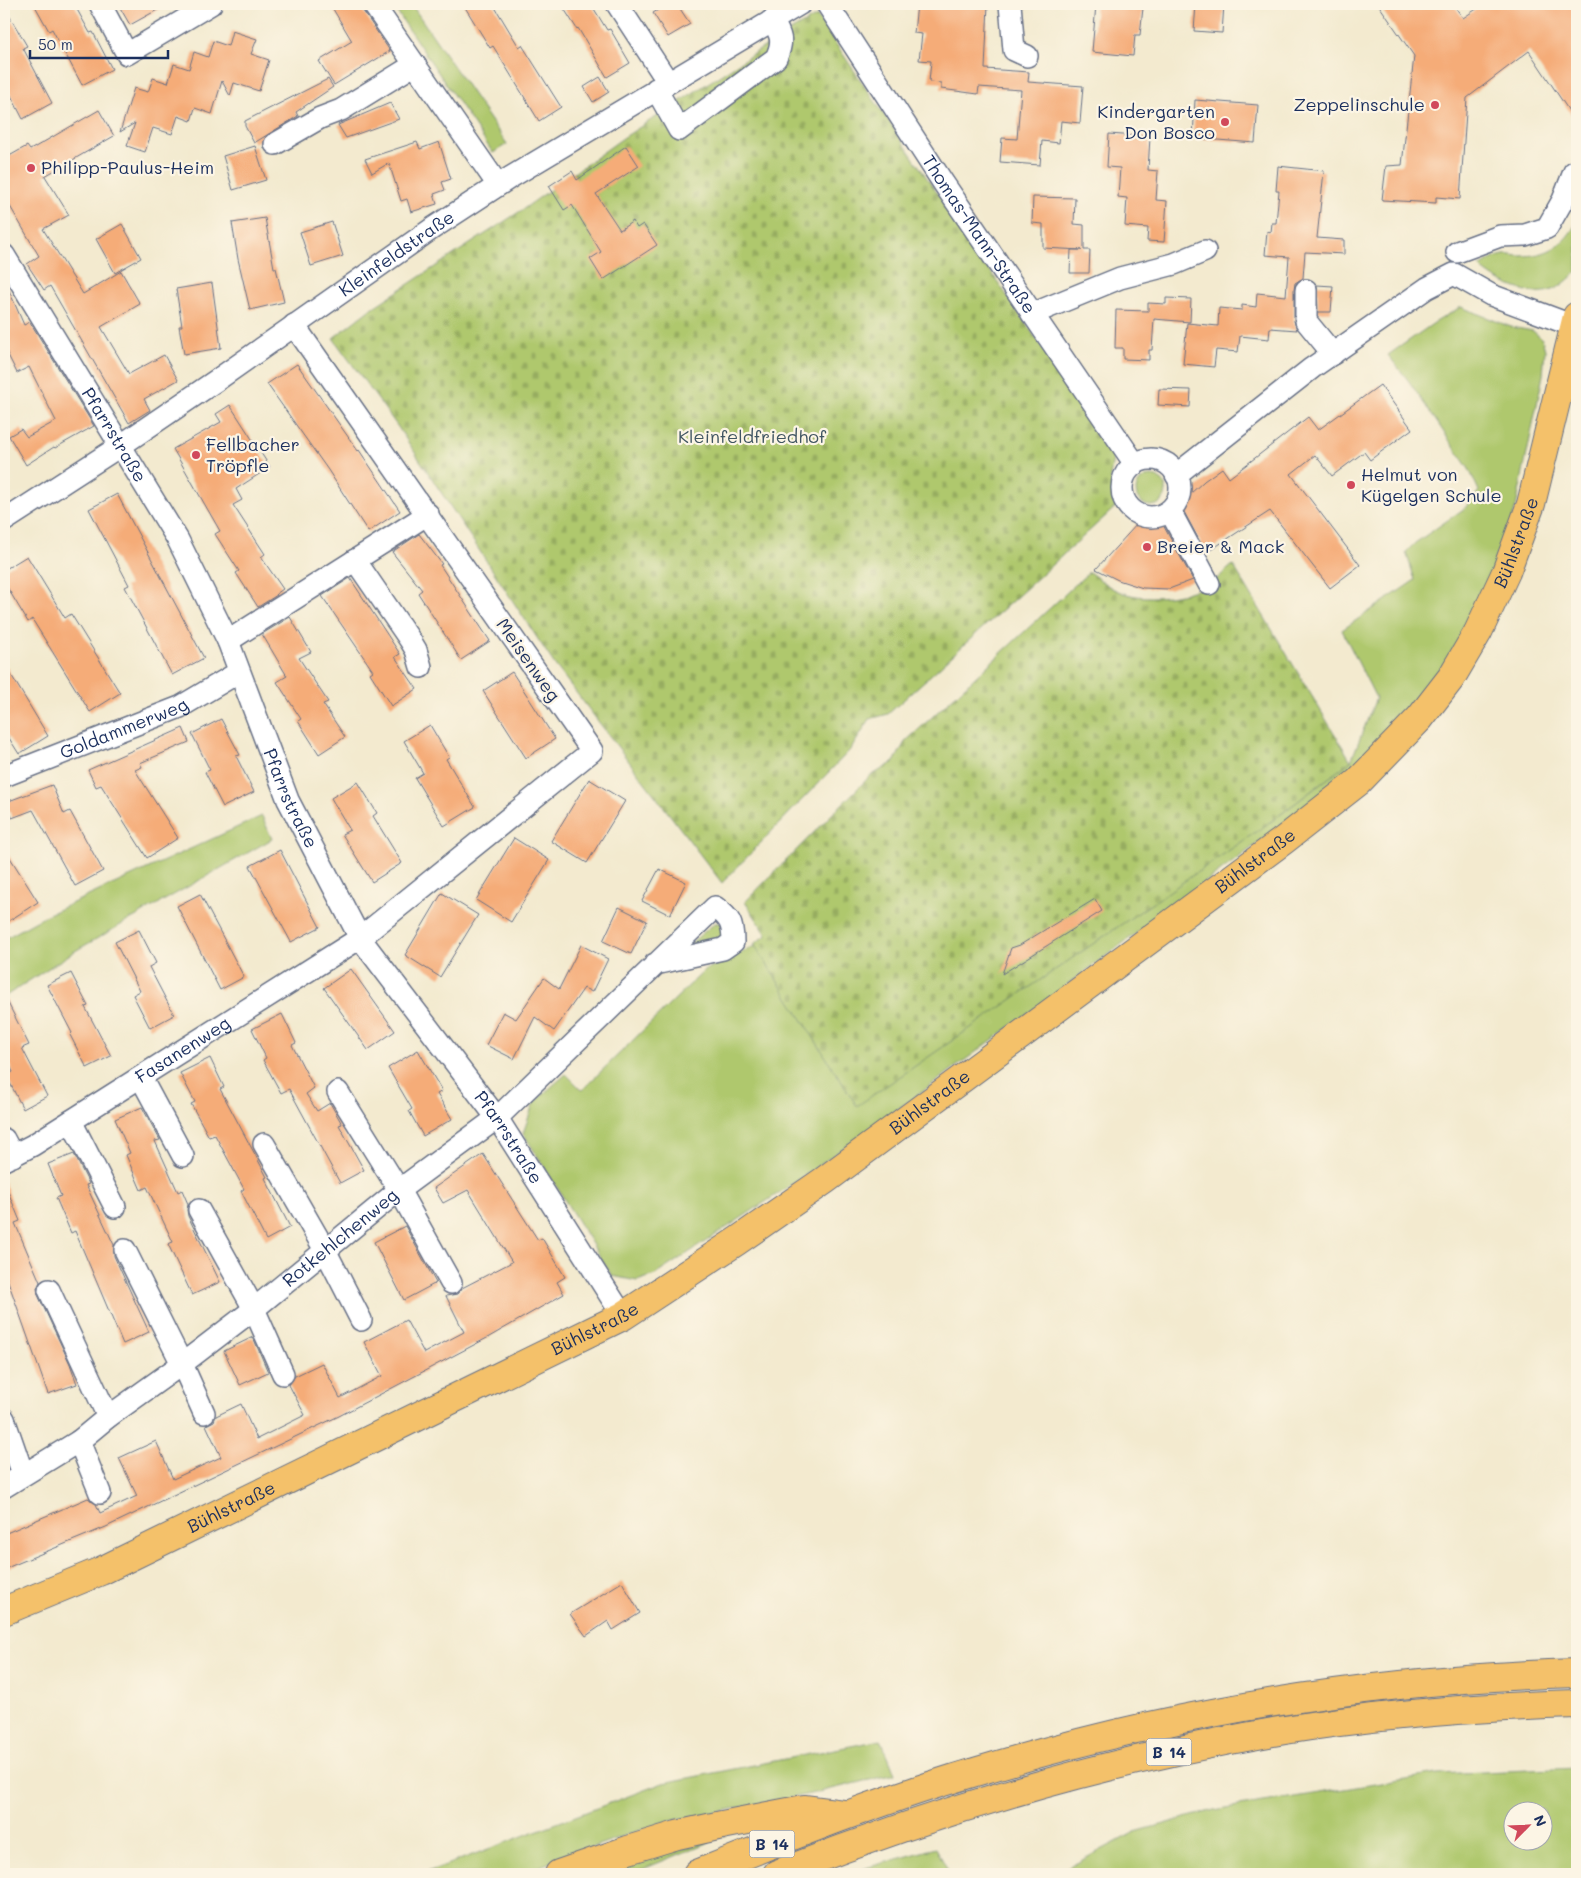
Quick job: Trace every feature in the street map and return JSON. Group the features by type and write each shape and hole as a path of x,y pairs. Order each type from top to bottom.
{"main road":[{"name":"Bühlstraße","path":"4,1611 101,1571 623,1316 825,1180 1284,840 1358,782 1420,718 1450,678 1478,632 1506,572 1531,504 1576,321"},
{"name":"B 14","path":"697,1874 848,1814 975,1772 1070,1745 1211,1713 1310,1696 1410,1684 1508,1676 1577,1673"},
{"name":"B 14","path":"777,1874 864,1841 994,1798 1103,1768 1187,1748 1287,1730 1383,1717 1434,1712 1577,1704"},
{"path":"559,1874 677,1835 722,1825 804,1809 848,1814"}],"street":[{"path":"100,4 127,54 211,4"},
{"path":"373,4 498,186"},
{"path":"617,4 662,86 679,130 776,58 780,51 781,36 772,20"},
{"name":"Kleinfeldstraße","path":"4,521 217,380 433,228 498,186 800,4"},
{"name":"Thomas-Mann-Straße","path":"827,4 944,184 1032,314 1123,473"},
{"path":"1010,4 1014,50 1028,56"},
{"path":"276,144 320,118 341,110 414,65"},
{"path":"1454,274 1459,244 1500,236 1525,235 1547,228 1563,200 1574,172"},
{"path":"1032,314 1120,278 1174,264 1205,251"},
{"name":"Pfarrstraße","path":"4,255 178,540 228,641 288,800 360,938 497,1118 623,1316"},
{"path":"1454,274 1491,295 1576,321"},
{"path":"1176,475 1312,368 1427,288 1454,274"},
{"path":"1306,290 1306,321 1333,354"},
{"name":"Meisenweg","path":"294,325 592,751 360,938"},
{"path":"1143,460 1161,461 1172,469 1176,475 1179,484 1179,494 1176,503 1170,511 1156,517 1140,516 1127,505 1122,497 1123,473 1143,460"},
{"path":"1170,511 1209,584"},
{"path":"228,641 428,514"},
{"path":"355,560 410,640 416,650 421,667"},
{"name":"Goldammerweg","path":"4,776 180,707 239,672"},
{"name":"Rotkehlchenweg","path":"4,1487 79,1441 108,1417 182,1364 254,1309 399,1190 497,1118 655,964 720,902 733,930 733,942 723,949 655,964"},
{"name":"Fasanenweg","path":"7,1152 71,1122 360,938"},
{"path":"141,1078 183,1156"},
{"path":"338,1092 399,1190 451,1283"},
{"path":"71,1122 115,1206"},
{"path":"264,1144 325,1250 361,1320"},
{"path":"199,1210 254,1309 283,1374"},
{"path":"124,1250 182,1364 204,1413"},
{"path":"49,1290 108,1417"},
{"path":"4,1419 23,1474"},
{"path":"79,1441 100,1493"}],"green space":[{"path":"411,4 507,144 493,153 397,12"},
{"name":"Kleinfeldfriedhof","path":"817,16 1114,453 1110,477 1120,503 888,714 870,719 851,749 722,883 555,665 398,427 333,338 369,310 522,210 623,138 781,36"},
{"path":"1577,222 1577,272 1555,289 1543,292 1524,290 1504,283 1480,267 1501,256 1530,256 1546,252 1560,243"},
{"path":"1461,307 1511,327 1533,331 1542,339 1545,350 1543,375 1516,507 1498,559 1465,633 1432,683 1361,767 930,1086 794,1183 655,1275 637,1281 612,1276 523,1133 534,1102 566,1074 582,1090 705,970 757,945 1269,823 1351,761 1376,698 1342,630 1415,580 1406,552 1415,543 1465,508 1479,491 1469,469 1408,380 1388,355"},
{"path":"1151,476 1162,480 1166,491 1162,502 1151,506 1140,502 1136,491 1140,480"},
{"path":"1233,565 1351,761 1269,823 857,1106 754,944 767,935 745,902 869,777 894,762 905,742 1089,572 1118,591 1151,597 1176,595 1199,588 1215,580"},
{"path":"262,816 272,839 75,951 4,997 4,939 51,913"},
{"path":"715,923 721,923 724,938 692,945 692,942"},
{"path":"881,1740 895,1774 810,1794 660,1823 518,1874 422,1874 663,1783"},
{"path":"1577,1768 1577,1874 1056,1874 1135,1832 1214,1810 1437,1774"},
{"path":"726,1835 631,1874 601,1874"},
{"path":"936,1848 950,1874 850,1874 869,1867"}],"building":[{"path":"34,4 74,4 90,33 93,32 112,69 82,85 52,29 49,31"},
{"path":"118,4 168,4 130,25"},
{"path":"330,4 360,4 390,51 334,85 319,61 352,41"},
{"path":"463,4 493,4 519,47 522,45 561,107 539,121 493,46 490,48"},
{"path":"561,4 591,4 607,30 610,29 630,63 607,77 578,28"},
{"path":"668,4 677,4 690,24 668,37 653,13"},
{"path":"917,4 988,4 985,69 1029,72 1028,82 1083,86 1080,123 1061,121 1059,143 1042,141 1040,165 1000,162 1002,138 1017,139 1021,90 979,87 978,94 941,89 941,83 929,82 931,61 919,60 922,34 914,33"},
{"path":"1096,4 1128,4 1127,6 1143,8 1140,35 1135,35 1133,56 1092,52"},
{"path":"1196,4 1224,4 1222,33 1194,31"},
{"path":"1378,4 1453,4 1463,18 1484,4 1577,4 1577,123 1529,51 1467,98 1460,199 1436,197 1436,203 1382,200 1386,166 1402,165 1414,56"},
{"path":"4,7 27,46 23,48 52,103 23,119 4,82"},
{"path":"232,31 257,39 251,54 269,60 259,91 234,83 230,96 222,81 212,114 195,108 191,121 178,116 172,134 153,128 145,152 127,146 135,123 120,132 134,88 148,92 153,78 168,83 174,64 189,69 194,52 208,57 213,41 228,46"},
{"path":"600,77 609,92 593,102 584,87"},
{"path":"328,79 333,87 296,112 298,116 254,143 245,126 245,121"},
{"name":"Kindergarten Don Bosco","path":"1195,100 1258,105 1255,143 1193,138"},
{"path":"390,103 399,119 346,138 338,125"},
{"path":"99,110 114,136 45,176 69,215 43,229 83,294 121,271 140,304 101,327 129,374 164,355 178,380 144,399 150,410 129,423 50,286 44,290 27,264 39,256 4,196 4,159 27,146 30,150"},
{"path":"1109,134 1150,137 1148,170 1158,171 1156,200 1167,201 1164,242 1147,241 1148,228 1125,226 1127,198 1118,197 1120,168 1107,167"},
{"path":"417,142 420,149 439,142 451,179 442,182 445,190 434,194 437,204 411,212 407,199 401,201 389,163 372,173 365,159"},
{"path":"255,146 266,180 233,190 223,156"},
{"path":"626,146 639,166 596,194 620,230 633,221 637,228 643,224 657,245 603,280 590,259 601,252 572,205 564,210 549,186 572,171 577,180"},
{"path":"1278,166 1324,171 1317,238 1344,240 1344,254 1305,252 1303,278 1295,283 1294,290 1294,321 1297,330 1270,328 1269,339 1240,336 1238,352 1216,350 1214,367 1183,364 1187,323 1218,326 1219,308 1242,310 1242,305 1256,307 1257,293 1286,296 1289,257 1265,255 1267,231 1271,232 1272,223 1276,223 1279,191 1276,191"},
{"path":"1033,197 1075,198 1074,224 1084,225 1084,250 1090,250 1089,273 1070,273 1071,250 1082,250 1043,248 1043,224 1032,223"},
{"path":"265,218 274,268 276,268 284,302 250,310 232,223"},
{"path":"332,222 343,256 311,266 300,232"},
{"path":"122,224 141,258 115,273 96,239"},
{"path":"4,279 24,325 30,322 94,426 54,447 26,465 9,436 21,429 27,437 56,421 29,367 17,373 4,347"},
{"path":"212,283 221,348 184,354 179,326 182,326 176,289"},
{"path":"1317,285 1333,286 1331,312 1318,312"},
{"path":"1166,298 1191,299 1190,322 1154,319 1152,350 1149,350 1149,360 1123,359 1123,348 1115,348 1116,310 1148,311 1148,303 1166,304"},
{"path":"297,364 400,511 368,532 328,470 267,384"},
{"path":"1380,385 1412,429 1370,460 1364,452 1332,476 1315,455 1291,474 1360,565 1330,588 1270,511 1206,553 1183,510 1189,495 1222,468 1229,478 1308,417 1318,430"},
{"path":"1159,389 1191,390 1190,407 1158,405"},
{"path":"230,405 270,467 236,489 242,500 233,505 265,554 261,557 283,589 258,607 236,573 239,571 215,534 220,531 173,449 221,422 216,414"},
{"path":"117,494 204,658 172,675 125,587 129,585 89,509"},
{"name":"Breier & Mack","path":"1138,523 1147,525 1162,523 1193,580 1169,589 1143,588 1118,580 1096,569"},
{"path":"419,534 442,564 440,565 490,641 461,660 418,593 422,590 392,552"},
{"path":"27,556 65,618 71,614 120,693 90,712 32,619 28,622 4,582 4,570"},
{"path":"350,578 400,654 395,657 417,689 391,706 370,673 373,671 322,596"},
{"path":"290,617 311,652 299,658 328,702 323,704 345,737 319,754 298,721 301,719 277,682 287,676 262,634"},
{"path":"4,663 48,736 19,754 4,730"},
{"path":"512,672 555,739 526,758 483,691"},
{"path":"221,719 240,755 236,756 254,792 223,807 205,772 210,770 192,734"},
{"path":"430,725 449,757 446,759 475,807 444,826 415,778 423,773 404,741"},
{"path":"183,728 189,742 140,763 142,767 135,770 178,838 147,858 101,785 96,787 88,770"},
{"path":"589,779 625,801 587,863 551,841"},
{"path":"358,782 377,813 373,816 402,863 372,882 342,834 350,830 331,798"},
{"path":"52,785 64,814 70,811 103,871 75,886 33,810 12,818 6,802"},
{"path":"514,838 549,860 511,922 476,900"},
{"path":"4,848 38,902 4,924"},
{"path":"280,850 320,927 291,942 250,866"},
{"path":"659,869 686,882 670,915 642,901"},
{"path":"442,893 478,915 440,977 405,955"},
{"path":"200,894 244,977 220,990 177,906"},
{"path":"1095,899 1102,911 1002,974 1011,948 1020,945"},
{"path":"619,907 647,921 631,954 603,941"},
{"path":"139,930 156,963 149,967 174,1015 150,1028 133,995 140,991 115,942"},
{"path":"581,945 608,959 592,992 584,988 554,1031 535,1017 514,1059 486,1045 503,1012 516,1019 544,978 559,989"},
{"path":"351,969 395,1031 368,1050 324,988"},
{"path":"71,973 88,1006 85,1007 111,1056 87,1068 70,1035 72,1033 47,985"},
{"path":"4,995 29,1045 22,1048 47,1096 23,1109 6,1075 13,1072 4,1054"},
{"path":"282,1014 296,1043 292,1045 314,1088 306,1094 317,1111 330,1103 342,1124 339,1125 364,1170 340,1183 289,1089 281,1093 263,1060 266,1058 252,1029"},
{"path":"418,1050 442,1091 437,1094 452,1119 423,1136 409,1111 412,1109 388,1068"},
{"path":"210,1058 224,1087 220,1089 267,1177 265,1178 290,1227 266,1240 241,1191 244,1189 215,1135 209,1137 191,1104 195,1102 180,1073"},
{"path":"142,1107 160,1140 155,1141 178,1192 182,1190 188,1204 188,1216 220,1282 192,1295 168,1244 173,1242 147,1187 141,1190 126,1155 130,1153 115,1119"},
{"path":"74,1154 89,1184 86,1185 114,1245 114,1256 149,1332 123,1344 75,1231 71,1233 56,1198 61,1196 48,1164"},
{"path":"483,1154 538,1240 542,1238 565,1277 557,1282 564,1294 489,1337 339,1416 106,1527 4,1569 4,1534 88,1498 96,1504 100,1513 137,1496 119,1458 156,1441 173,1479 221,1457 206,1425 214,1421 216,1416 241,1404 257,1439 305,1415 289,1385 295,1376 322,1363 340,1398 382,1376 364,1342 406,1320 424,1353 464,1332 446,1296 457,1294 462,1288 512,1262 468,1190 443,1203 434,1188"},
{"path":"4,1182 20,1221 15,1223 40,1282 37,1288 38,1295 70,1364 77,1384 48,1394 4,1270"},
{"path":"405,1226 436,1283 404,1300 374,1242"},
{"path":"253,1337 268,1372 240,1385 224,1351"},
{"path":"622,1582 640,1613 613,1630 608,1621 586,1636 570,1614"}],"place":[{"name":"Zeppelinschule","path":"1435,105"},
{"name":"Kindergarten Don Bosco","path":"1225,122"},
{"name":"Philipp-Paulus-Heim","path":"31,168"},
{"name":"Fellbacher Tröpfle","path":"196,455"},
{"name":"Helmut von Kügelgen Schule","path":"1351,485"},
{"name":"Breier & Mack","path":"1147,547"}]}
